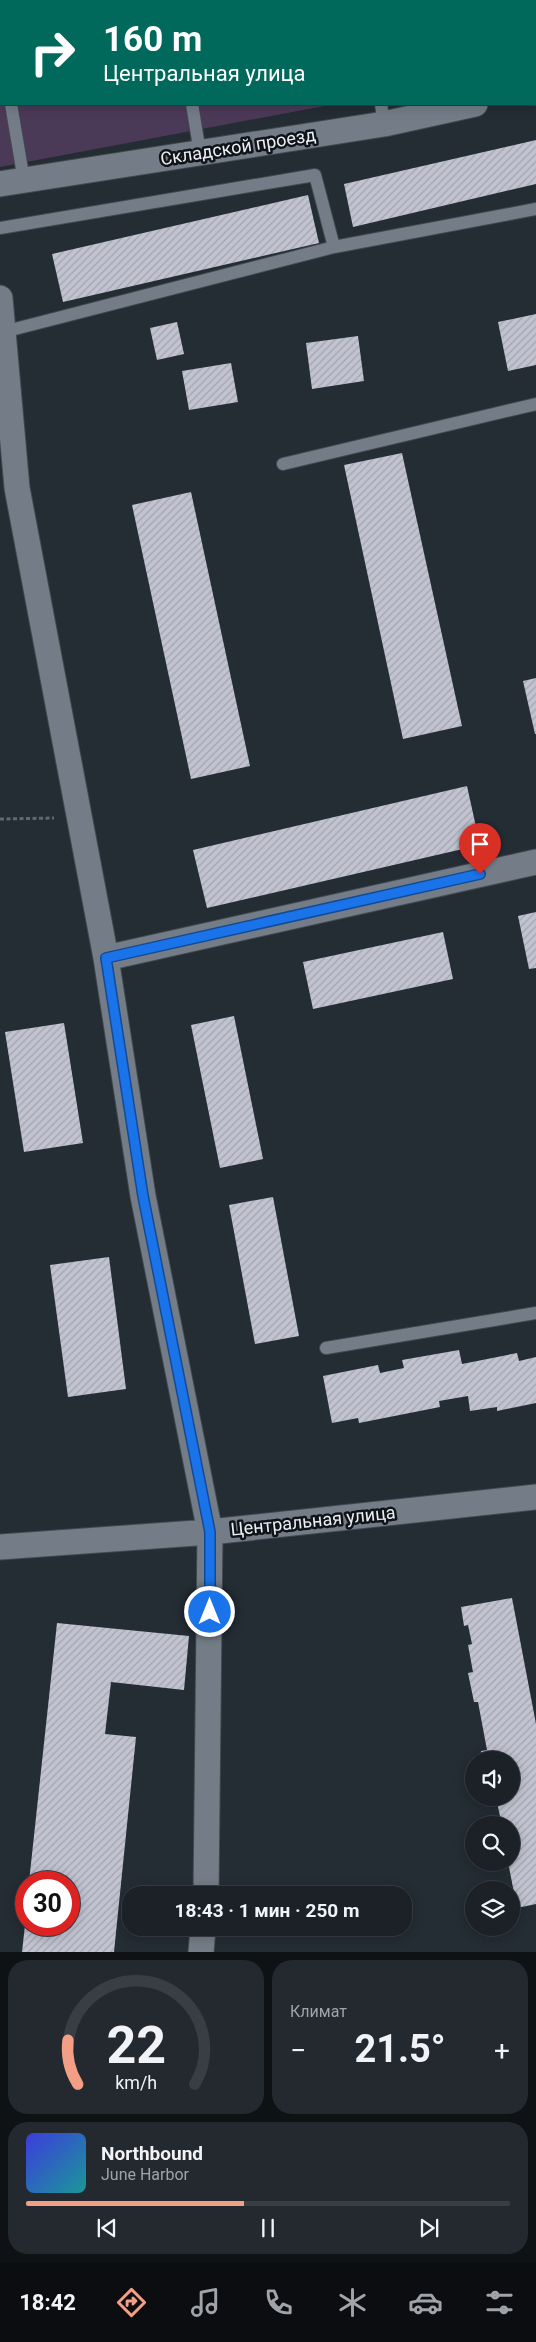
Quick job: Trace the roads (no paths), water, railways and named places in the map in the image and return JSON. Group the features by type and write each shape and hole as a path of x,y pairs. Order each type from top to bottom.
{"street":[{"name":"Складской проезд","path":"12,182 200,153 383,114 466,105"},
{"path":"0,298 17,488 106,958 143,1196 210,1532 207,1886"},
{"path":"106,958 536,862"},
{"name":"Центральная улица","path":"0,1547 210,1532 536,1497"},
{"path":"201,1952 202,1936"}],"lane":[{"path":"11,105 12,182"},
{"path":"192,105 200,153"},
{"path":"0,228 315,175 334,247"},
{"path":"3,332 334,247 536,209"},
{"path":"282,464 536,404"},
{"path":"326,1348 536,1313"}]}
